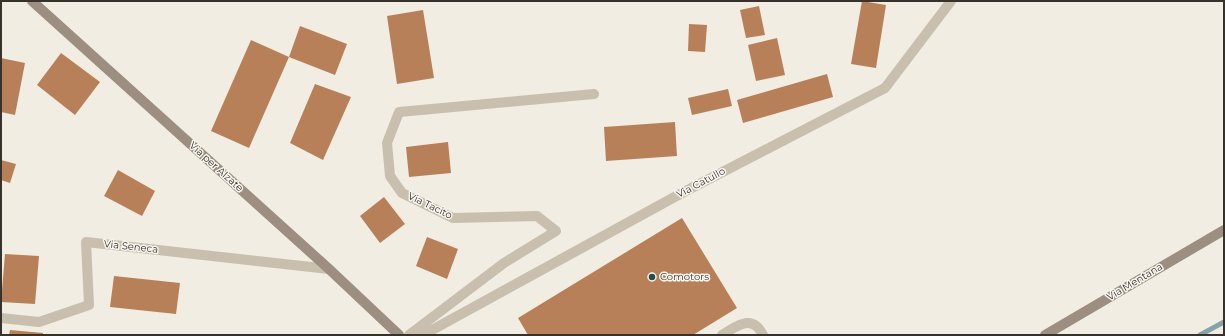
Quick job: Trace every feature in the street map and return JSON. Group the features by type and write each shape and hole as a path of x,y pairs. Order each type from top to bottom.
{"street":[{"name":"Via per Alzate","path":"32,1 400,335"},
{"name":"Via Catullo","path":"423,335 680,194 885,88 951,1"},
{"name":"Via Tacito","path":"409,335 504,262 556,231 537,216 453,218 402,193 390,176 387,143 399,112 594,94"},
{"name":"Via Mentana","path":"1045,335 1224,230"},
{"name":"Via Seneca","path":"1,318 39,322 89,305 86,242 329,269"},
{"path":"722,335 741,324 749,322 756,325 763,335"}],"building":[{"path":"862,1 886,5 876,68 851,64"},
{"path":"759,6 765,35 746,38 740,10"},
{"path":"423,10 434,78 397,84 387,16"},
{"path":"689,24 707,25 705,52 688,51"},
{"path":"300,26 347,44 335,75 289,57"},
{"path":"777,38 785,75 756,81 748,45"},
{"path":"251,40 289,57 249,148 211,131"},
{"path":"61,53 100,82 75,115 37,85"},
{"path":"1,58 25,63 15,115 1,112"},
{"path":"827,74 833,97 743,123 737,100"},
{"path":"315,84 351,97 323,160 290,143"},
{"path":"728,89 732,106 692,115 688,98"},
{"path":"675,122 677,156 606,161 604,127"},
{"path":"448,142 451,173 409,177 406,147"},
{"path":"1,160 16,164 10,183 1,180"},
{"path":"118,170 155,191 142,216 104,196"},
{"path":"384,197 405,224 380,243 360,216"},
{"name":"Comotors","path":"682,218 737,308 693,335 528,335 518,318"},
{"path":"427,237 458,249 447,279 416,266"},
{"path":"5,254 39,256 35,304 1,302"},
{"path":"114,276 180,283 176,314 110,307"},
{"path":"10,330 43,333 43,335 9,335"}],"waterway":[{"path":"1200,335 1224,322"}],"place":[{"name":"Comotors","path":"652,277"}]}
